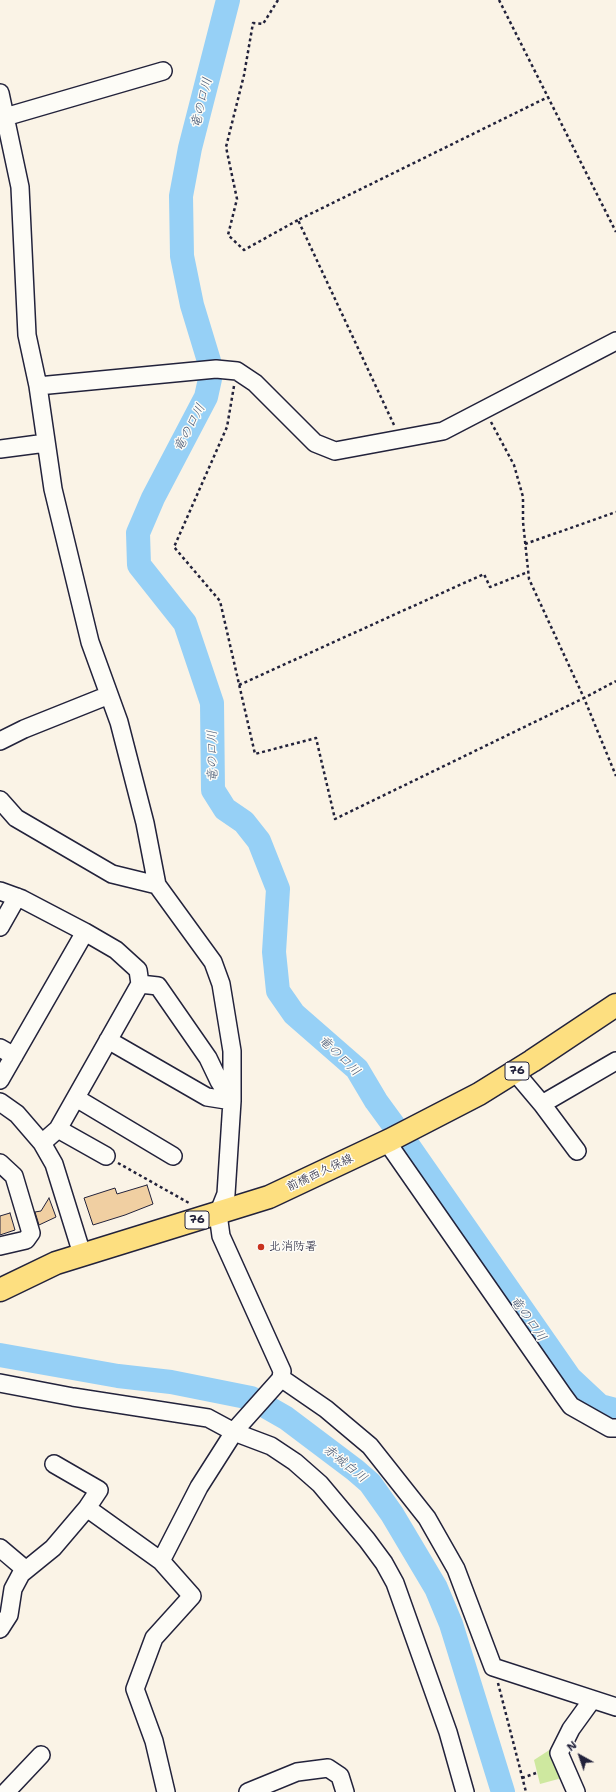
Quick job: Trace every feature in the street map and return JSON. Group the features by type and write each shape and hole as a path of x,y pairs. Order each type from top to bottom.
{"main road":[{"name":"前橋西久保線","path":"0,1290 56,1264 82,1254 218,1214 269,1197 388,1141 473,1098 616,1005"}],"street":[{"path":"5,117 163,71"},
{"path":"0,93 20,187 27,335 38,386 53,489 90,642 119,722 145,823 157,885 213,962 221,984 232,1050 232,1101 226,1194 218,1214 221,1236 282,1371 280,1380 235,1430 199,1487 161,1561"},
{"path":"38,386 216,369 237,371 255,384 315,443 335,451 443,431 616,342"},
{"path":"0,449 46,443"},
{"path":"0,741 24,729 109,695"},
{"path":"0,800 16,818 112,874 157,885"},
{"path":"0,891 17,897 85,932 116,950 138,970 140,984 58,1129 42,1143"},
{"path":"0,927 17,897"},
{"path":"0,1080 7,1052 85,932"},
{"path":"140,984 158,986 208,1058 219,1081 232,1101"},
{"path":"108,1040 207,1097 232,1101"},
{"path":"542,1104 616,1061"},
{"path":"515,1072 542,1104 577,1151"},
{"path":"76,1098 173,1156"},
{"path":"0,1102 17,1114 42,1143 54,1164 82,1254"},
{"path":"58,1129 106,1156"},
{"path":"388,1141 571,1406 610,1428 616,1428"},
{"path":"0,1163 14,1176 31,1234 26,1240 0,1246"},
{"path":"280,1380 326,1409 370,1446 427,1518 456,1569 494,1667 562,1688 616,1708"},
{"path":"0,1383 73,1398 208,1418 271,1446 295,1462 320,1484 384,1563 394,1583 414,1633 448,1732 465,1792"},
{"path":"0,1629 10,1615 13,1589 21,1574 53,1548 87,1508 99,1490 54,1464"},
{"path":"87,1508 161,1561 192,1596 154,1638 135,1689 154,1741 166,1792"},
{"path":"0,1548 26,1570"},
{"path":"576,1792 559,1753 571,1729 592,1700"},
{"path":"6,1792 41,1755"},
{"path":"248,1792 298,1772 328,1768 340,1776 345,1792"}],"path":[{"path":"278,0 263,24 252,23 244,75 226,147 237,199 228,235 244,250 298,220 548,97"},
{"path":"499,0 616,232"},
{"path":"298,220 400,438"},
{"path":"237,371 228,427 174,547 220,601 255,754 316,738 335,819 616,681"},
{"path":"484,410 514,465 523,497 525,544 529,579 584,698 616,776"},
{"path":"525,544 616,512"},
{"path":"239,685 484,574 490,587 528,572"},
{"path":"106,1156 190,1204"},
{"path":"494,1667 526,1792"},
{"path":"522,1778 536,1773"}],"green space":[{"path":"554,1747 562,1778 540,1784 534,1760"}],"building":[{"path":"147,1185 153,1204 93,1225 84,1198 115,1188 117,1194"},
{"path":"49,1198 56,1217 39,1225 35,1212 41,1211"},
{"path":"10,1213 15,1230 0,1235 0,1216"}],"waterway":[{"name":"竜の口川","path":"228,0 190,148 181,196 182,256 192,305 209,361 210,379 206,397 153,498 138,533 139,565 185,623 212,703 213,790 225,809 244,822 259,841 278,889 274,952 278,991 294,1014 357,1069 376,1101 570,1378 600,1406 616,1410"},
{"name":"赤城白川","path":"0,1355 118,1376 171,1382 251,1398 286,1418 370,1483 392,1514 436,1588 451,1624 503,1792"}],"place":[{"name":"北消防署","path":"261,1247"}]}
